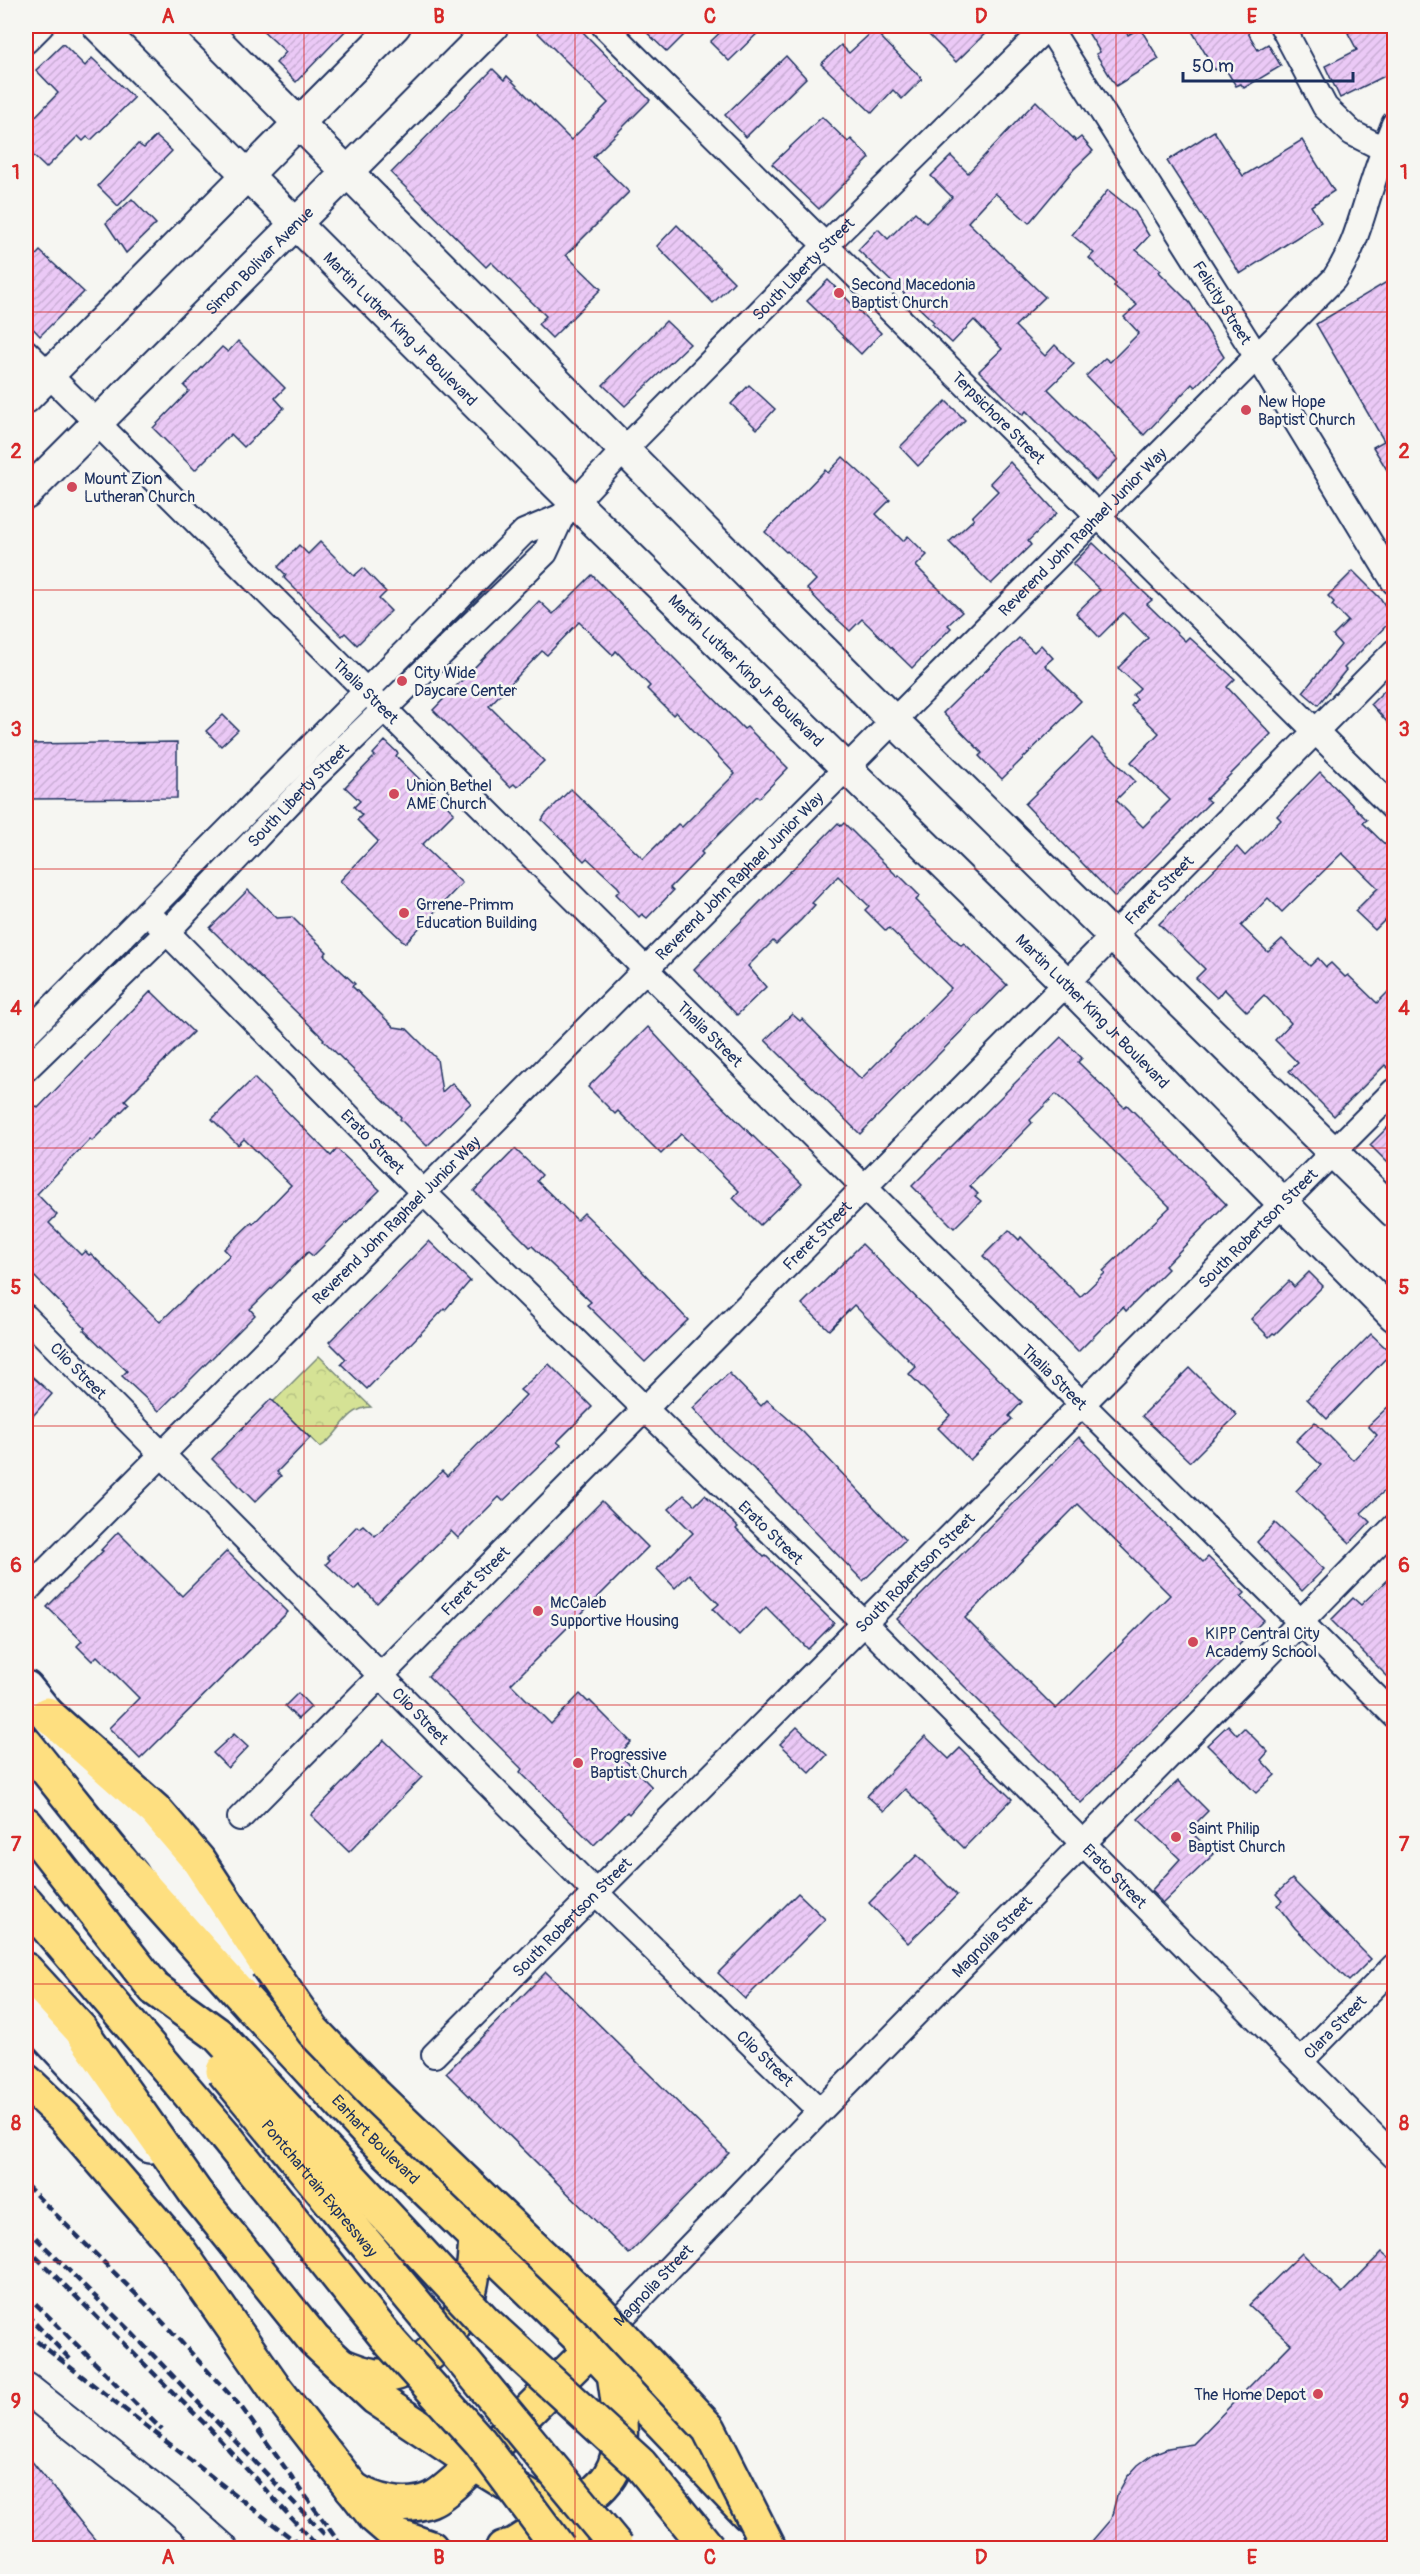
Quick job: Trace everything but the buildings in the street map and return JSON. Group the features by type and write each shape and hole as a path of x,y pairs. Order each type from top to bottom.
{"main road":[{"name":"Earhart Boulevard","path":"26,1688 161,1855 224,1953 258,2014 373,2138 591,2349 781,2548"},
{"path":"47,1714 156,1811 198,1860 313,2031 376,2096 595,2307 709,2429 769,2548"},
{"path":"26,1744 118,1858 258,2014"},
{"name":"Pontchartrain Expressway","path":"26,1824 154,1989 618,2548"},
{"path":"26,1902 226,2137 391,2343 480,2442 559,2548"},
{"path":"26,1932 226,2137"},
{"path":"26,1970 80,2029 197,2196 314,2340 376,2398 475,2464 612,2548"},
{"path":"154,1989 217,2034 485,2322 640,2464 708,2548"},
{"path":"26,2014 197,2196"},
{"path":"26,2080 64,2117 178,2249 277,2391 375,2517 398,2536 431,2548"},
{"path":"339,2364 359,2372 383,2376 403,2370 423,2359 439,2344 458,2319 468,2294 477,2238"},
{"path":"341,2475 353,2488 369,2498 402,2505 431,2500 475,2464 591,2349"},
{"path":"503,2548 514,2545 593,2494 610,2475 618,2455 620,2426 614,2373"}],"street":[{"path":"26,41 41,26"},
{"name":"Martin Luther King Jr Boulevard","path":"98,26 294,224 568,509 847,769 1067,984 1395,1316"},
{"path":"202,26 894,721 1395,1212"},
{"path":"26,398 395,26"},
{"name":"Simon Bolivar Avenue","path":"26,494 493,26"},
{"name":"Terpsichore Street","path":"604,26 1395,809"},
{"name":"South Liberty Street","path":"26,1069 167,932 312,779 545,553 568,509 624,450 826,245 1048,26"},
{"name":"Felicity Street","path":"1048,26 1257,357 1395,582"},
{"path":"1282,26 1325,107 1352,133 1389,151"},
{"name":"Reverend John Raphael Junior Way","path":"26,1591 1334,279 1346,261 1358,234 1389,151 1395,124"},
{"name":"Thalia Street","path":"26,352 383,710 1395,1714"},
{"name":"South Liberty Street","path":"26,1034 524,532 568,509"},
{"name":"Freret Street","path":"240,1818 1067,984 1315,730 1395,652"},
{"name":"Erato Street","path":"147,912 423,1192 863,1622 1395,2156"},
{"name":"South Robertson Street","path":"434,2055 863,1622 1395,1091"},
{"name":"Clio Street","path":"26,1317 596,1893 820,2111"},
{"name":"Magnolia Street","path":"591,2349 1083,1842 1395,1527"},
{"name":"Clara Street","path":"1301,2061 1395,1966"},
{"path":"26,2388 175,2506 222,2548"}],"green space":[{"path":"319,1356 371,1407 348,1417 332,1437 320,1447 273,1402"}],"railway":[{"path":"26,2185 145,2303 242,2408 343,2548"},
{"path":"26,2228 130,2331 325,2535"},
{"path":"26,2247 209,2428 319,2548"},
{"path":"26,2294 162,2430"},
{"path":"26,2314 70,2359"},
{"path":"26,2333 304,2548"}],"place":[{"name":"Second Macedonia Baptist Church","path":"839,293"},
{"name":"New Hope Baptist Church","path":"1246,410"},
{"name":"Mount Zion Lutheran Church","path":"72,487"},
{"name":"City Wide Daycare Center","path":"402,681"},
{"name":"Union Bethel AME Church","path":"394,794"},
{"name":"Grrene-Primm Education Building","path":"404,913"},
{"name":"McCaleb Supportive Housing","path":"538,1611"},
{"name":"KIPP Central City Academy School","path":"1193,1642"},
{"name":"Progressive Baptist Church","path":"578,1763"},
{"name":"Saint Philip Baptist Church","path":"1176,1837"},
{"name":"The Home Depot","path":"1318,2394"}]}
